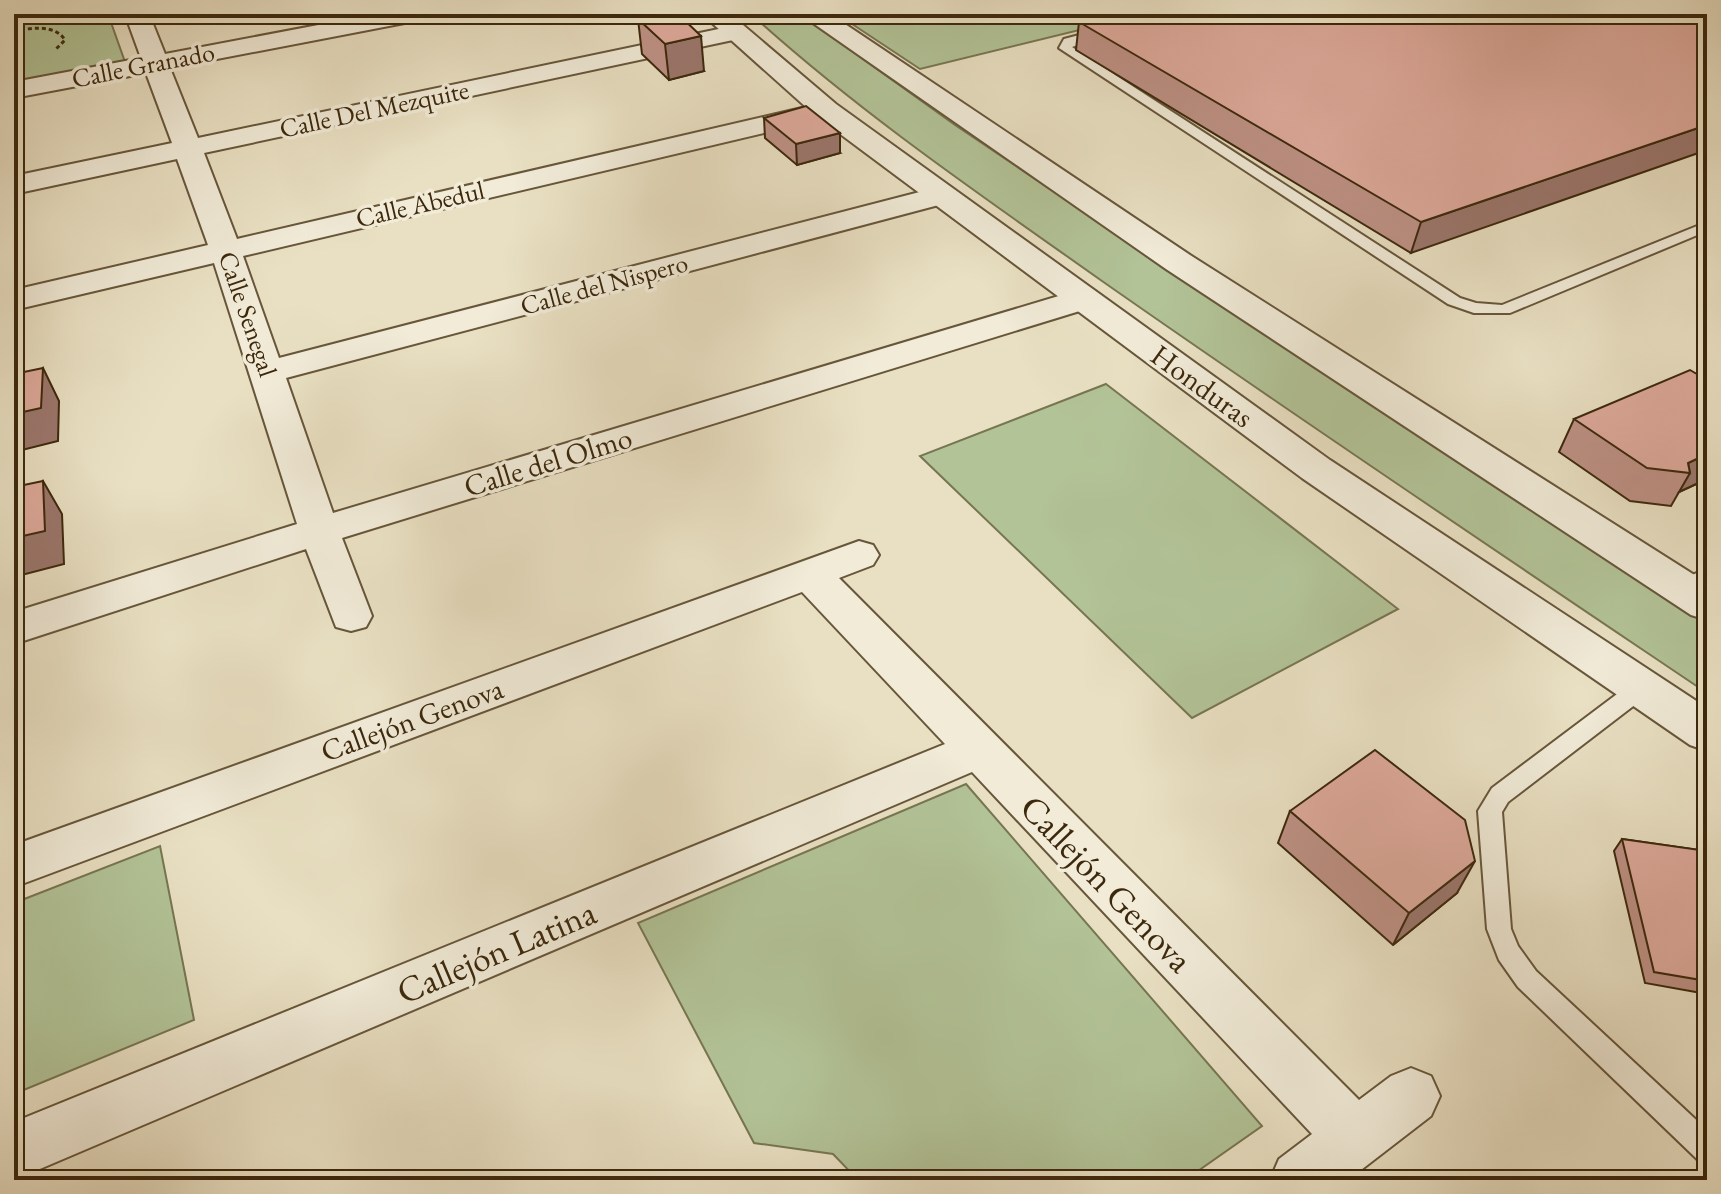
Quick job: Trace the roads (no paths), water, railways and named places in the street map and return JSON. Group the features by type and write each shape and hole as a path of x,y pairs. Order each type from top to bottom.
{"street":[{"name":"Calle Senegal","path":"137,14 225,248 319,531 351,616"},
{"name":"Calle Granado","path":"14,90 415,14"},
{"path":"813,14 1178,262 1699,589"},
{"name":"Honduras","path":"724,23 826,110 939,196 1316,469 1707,732"},
{"name":"Calle Del Mezquite","path":"14,185 188,149 724,23"},
{"name":"Calle Abedul","path":"14,300 225,248 826,110"},
{"name":"Calle del Nispero","path":"268,372 939,196"},
{"name":"Calle del Olmo","path":"14,628 319,531 1084,299"},
{"name":"Callejón Genova","path":"14,866 859,555"},
{"name":"Callejón Genova","path":"811,575 1356,1138"},
{"name":"Callejón Latina","path":"14,1151 978,750"},
{"path":"1300,1180 1411,1096"}],"lane":[{"path":"1113,31 1068,42 1065,48 1454,301 1474,308 1504,310 1707,226"},
{"path":"1641,688 1500,795 1490,811 1499,929 1508,952 1527,979 1707,1149"}]}
